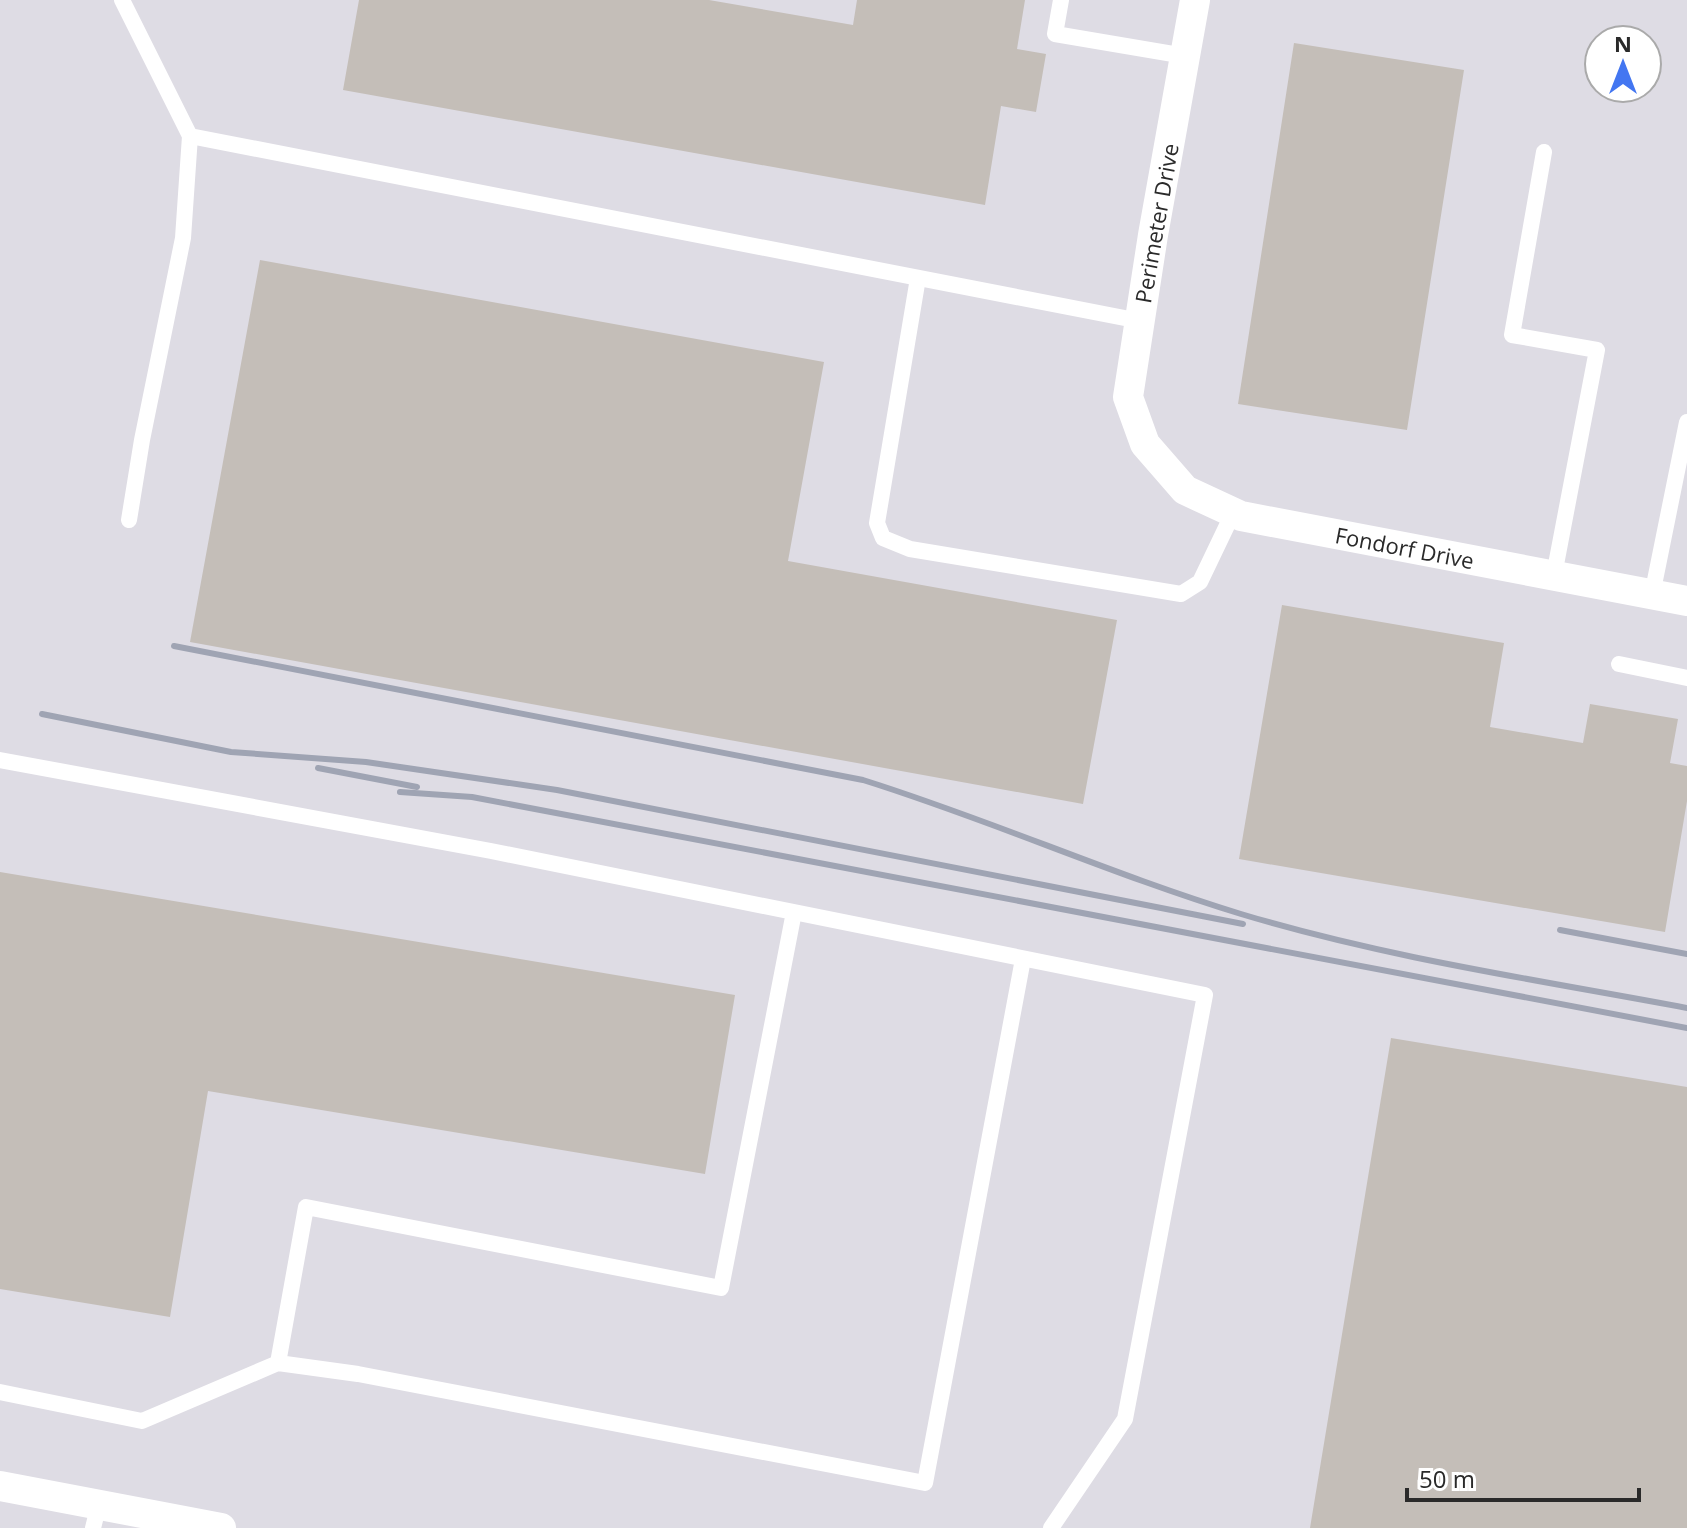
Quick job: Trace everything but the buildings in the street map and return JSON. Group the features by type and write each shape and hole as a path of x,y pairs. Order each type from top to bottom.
{"street":[{"name":"Perimeter Drive","path":"1145,444 1128,397 1195,0"},
{"name":"Fondorf Drive","path":"1145,444 1185,490 1241,516 1687,601"},
{"path":"0,1486 96,1516 221,1528"}],"lane":[{"path":"122,0 190,136 183,238 129,520"},
{"path":"1061,0 1055,34 1185,56"},
{"path":"190,136 1140,321"},
{"path":"1544,152 1512,335 1597,350 1554,575"},
{"path":"918,278 877,523 883,538 910,549 1181,594 1200,582 1233,513"},
{"path":"1652,595 1687,422"},
{"path":"1619,664 1687,678"},
{"path":"0,760 491,851 1205,995 1125,1419 1051,1528"},
{"path":"278,1363 306,1207 721,1288 794,912"},
{"path":"0,1392 142,1421 278,1363 358,1374 925,1483 1023,959"}],"shaded area":[{"path":"0,0 1687,0 1687,1528 0,1528"}],"railway":[{"path":"174,646 863,780 1193,899 1296,930 1463,967 1687,1008"},
{"path":"42,714 231,752 366,762 557,790 1243,924"},
{"path":"318,768 417,787"},
{"path":"400,792 472,797 1687,1028"},
{"path":"1560,930 1687,954"}]}
